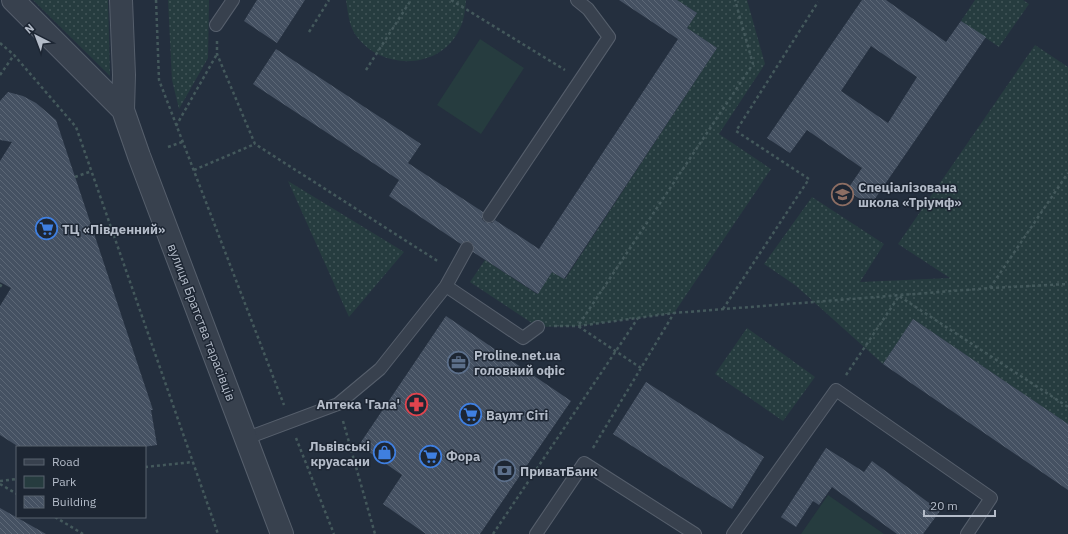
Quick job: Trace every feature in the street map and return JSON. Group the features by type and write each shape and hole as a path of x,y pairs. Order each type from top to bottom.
{"street":[{"name":"вулиця Братства тарасівців","path":"13,0 123,110"},
{"name":"вулиця Братства тарасівців","path":"121,0 124,75 123,110 144,170 247,438 282,534"}],"lane":[{"path":"216,25 233,0"},
{"path":"489,216 609,37 588,9 577,0"},
{"path":"247,438 338,404 380,369 446,286 467,248"},
{"path":"446,286 523,338 538,327"},
{"path":"733,534 836,390 991,498 967,534"},
{"path":"536,534 584,463 695,534"}],"path":[{"path":"156,0 159,80 334,534"},
{"path":"309,32 329,0"},
{"path":"366,70 411,0"},
{"path":"451,0 580,80"},
{"path":"578,326 753,64 735,0"},
{"path":"723,309 809,179 736,131 818,2"},
{"path":"216,25 217,54 255,144 454,271"},
{"path":"0,43 14,55 76,127 218,534"},
{"path":"176,126 217,54"},
{"path":"0,76 14,55"},
{"path":"168,147 182,142"},
{"path":"194,170 255,144"},
{"path":"75,176 92,171"},
{"path":"990,288 1068,173"},
{"path":"0,287 2,283"},
{"path":"538,327 578,326 674,313 723,309 990,288 1068,284"},
{"path":"836,390 899,296"},
{"path":"899,296 1068,407"},
{"path":"584,463 674,313"},
{"path":"493,534 638,318"},
{"path":"578,326 641,368"},
{"path":"338,404 375,534"},
{"path":"146,467 193,462"},
{"path":"0,482 16,479"},
{"path":"0,482 16,493"},
{"path":"57,518 83,534"}],"green space":[{"path":"33,0 108,0 110,76"},
{"path":"168,0 209,0 208,58 179,109 172,80"},
{"path":"346,0 466,0 462,24 449,44 437,53 424,59 409,61 395,60 368,48 357,37 352,29"},
{"path":"677,0 747,0 765,64 719,134 771,169 674,313 578,326 538,327 470,282 485,260 537,294 552,272 565,279 717,48 687,28 697,13"},
{"path":"975,0 1023,0 1029,4 999,47 961,21"},
{"path":"480,39 524,68 481,134 437,105"},
{"path":"1035,45 1068,67 1068,424 913,319 883,364 795,285 764,264 812,197 884,244 860,282 950,278 898,244"},
{"path":"288,181 404,252 349,317"},
{"path":"747,328 815,377 783,421 715,374"},
{"path":"828,495 884,534 801,534"}],"building":[{"path":"257,0 305,0 277,43 244,21"},
{"path":"619,0 677,0 697,13 687,28 717,48 564,279 552,272 538,294 473,252 474,247 471,242 466,241 461,244 389,196 399,180 253,84 276,49 421,144 408,163 483,212 482,219 485,222 492,223 495,220 539,249 678,39"},
{"path":"862,0 886,0 946,42 961,21 986,37 870,206 847,190 862,168 807,130 790,153 767,138","holes":["871,46 917,77 888,123 841,91"]},
{"path":"8,92 23,96 36,103 56,120 153,410 151,410 157,445 146,447 17,446 0,435 0,306 11,288 0,282 0,161 12,142 0,140 0,101"},
{"name":"Ваулт Сіті","path":"446,316 571,401 480,534 426,534 383,504 402,475 359,445"},
{"path":"913,319 1068,424 1068,490 883,364"},
{"path":"646,382 764,457 732,509 613,434"},
{"path":"826,448 864,472 872,461 940,511 923,534 897,534 832,487 819,505 813,501 796,527 781,517"},
{"path":"0,508 46,534 0,534"}],"place":[{"name":"Спеціалізована школа «Тріумф»","path":"843,194"},
{"name":"ТЦ «Південний»","path":"46,229"},
{"name":"Proline.net.ua головний офіс","path":"458,362"},
{"name":"Аптека 'Гала'","path":"416,404"},
{"name":"Ваулт Сіті","path":"470,415"},
{"name":"Львівські круасани","path":"385,453"},
{"name":"Фора","path":"431,456"},
{"name":"ПриватБанк","path":"504,471"}]}
